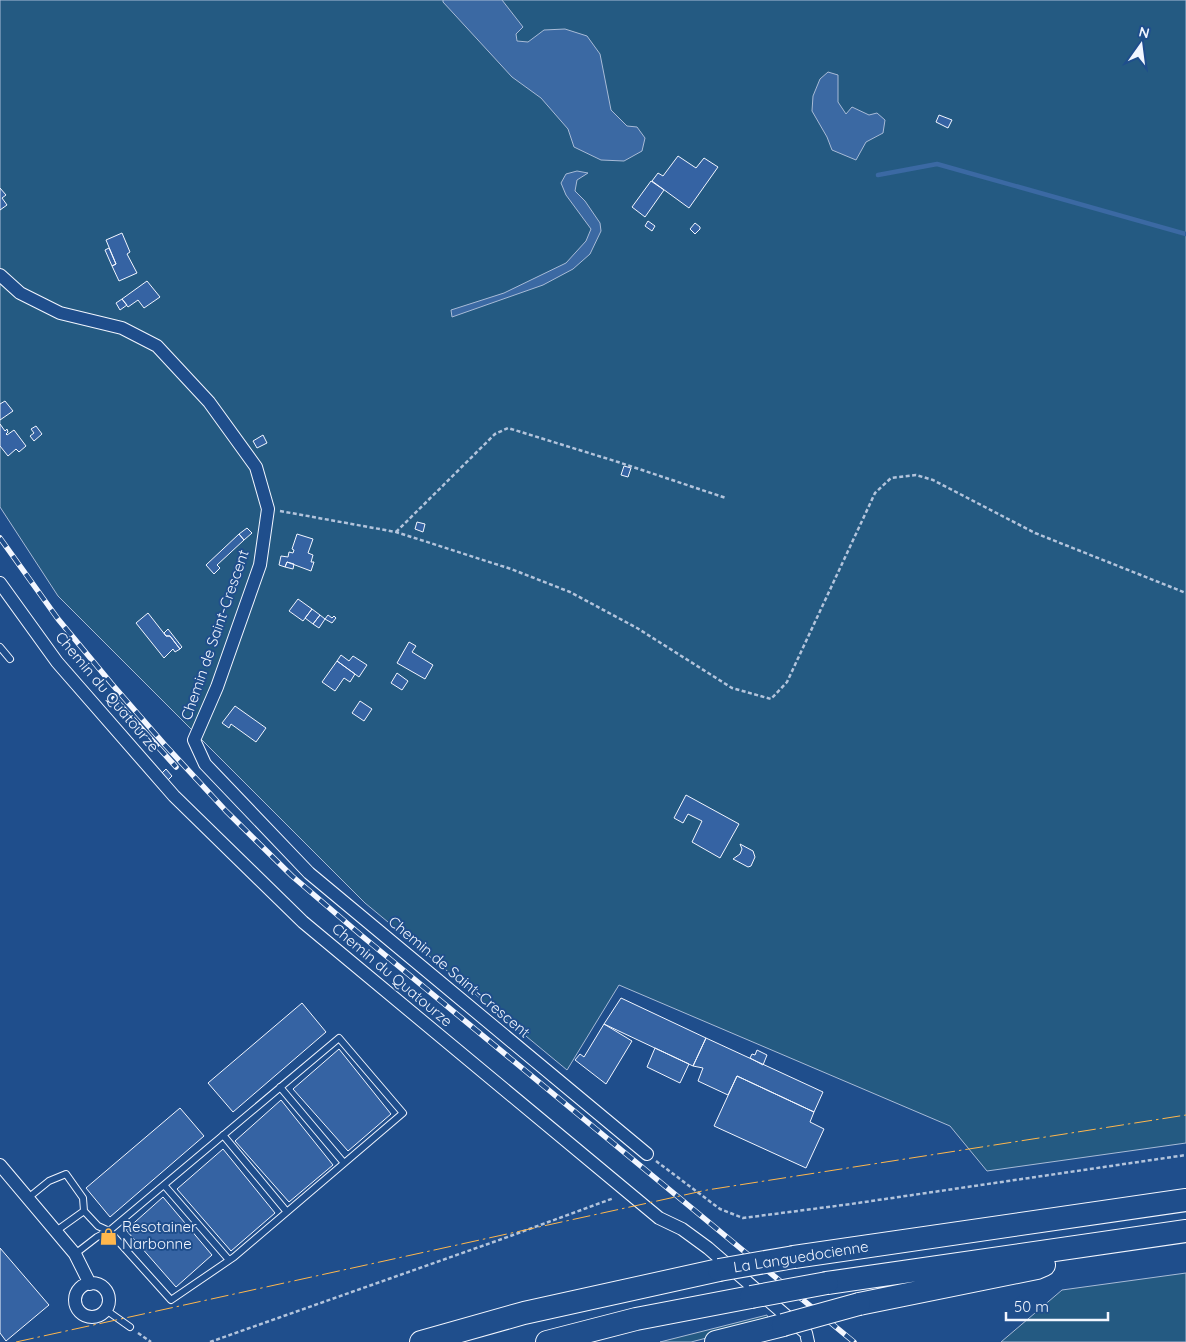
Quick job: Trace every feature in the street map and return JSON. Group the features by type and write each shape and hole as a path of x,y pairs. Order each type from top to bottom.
{"highway":[{"name":"La Languedocienne","path":"422,1342 524,1313 719,1270 794,1257 1186,1200"},
{"name":"La Languedocienne","path":"547,1342 636,1319 827,1283 1186,1231"},
{"path":"716,1342 859,1304 1037,1268 1086,1246"}],"street":[{"name":"Chemin de Saint-Crescent","path":"0,275 20,293 60,313 122,328 157,346 209,402 256,467 268,508 260,565 217,687 194,740 205,764 309,873 647,1154"},
{"name":"Chemin du Quatourze","path":"0,584 57,662 174,796 303,922 659,1218 682,1229 708,1248 806,1333 808,1342"},
{"path":"0,1165 75,1254 90,1284"},
{"path":"90,1284 100,1286 108,1294 109,1305 106,1310 92,1317 82,1313 76,1304 77,1293 84,1286 90,1284"}],"lane":[{"path":"0,647 10,659"},
{"path":"28,1198 49,1182 66,1174 84,1198 84,1211 98,1226 109,1231 171,1300 230,1260 403,1113 339,1038 109,1231 97,1237 75,1254"},
{"path":"280,1088 344,1163"},
{"path":"223,1135 287,1212"},
{"path":"164,1185 230,1260"},
{"path":"56,1231 84,1211"},
{"path":"106,1310 130,1327"}],"path":[{"path":"396,532 495,434 508,428 726,498"},
{"path":"268,508 396,532 511,569 570,592 637,628 732,688 771,699 787,682 875,493 891,478 916,475 933,480 1035,533 1124,570 1186,593"},
{"path":"647,1154 720,1209 743,1218 1186,1155"},
{"path":"210,1342 610,1200 626,1190"},
{"path":"130,1327 151,1342"}],"shaded area":[{"path":"0,0 1186,0 1186,1143 987,1171 950,1126 619,985 567,1070 365,903 58,596 0,507"},
{"path":"443,0 502,0 523,27 516,34 517,41 528,42 544,30 565,29 587,36 600,54 611,110 627,126 637,127 645,138 642,151 624,161 601,160 574,147 568,129 541,98 512,77"},
{"path":"828,72 838,75 838,102 846,114 852,107 869,115 877,113 885,120 883,133 866,142 856,160 832,150 812,111 813,96 820,79"},
{"path":"577,171 588,173 577,180 575,191 585,201 600,223 601,231 590,254 573,269 543,285 452,317 451,310 504,293 566,263 586,241 591,229 566,195 561,183 566,174"},
{"path":"1186,1273 1186,1342 1001,1342 1062,1290"},
{"path":"767,1315 769,1322 691,1342 660,1342"}],"building":[{"path":"939,115 952,120 948,128 936,122"},
{"path":"678,156 696,168 704,158 718,167 689,208 652,181 658,173 663,176"},
{"path":"651,181 664,190 645,217 632,207"},
{"path":"0,188 6,195 2,198 7,205 0,210"},
{"path":"648,221 655,226 652,231 645,226"},
{"path":"695,223 700,229 695,234 690,229"},
{"path":"122,233 130,252 127,254 137,273 119,281 112,266 116,264 106,240"},
{"path":"109,248 116,264 112,266 105,250"},
{"path":"147,281 160,297 144,308 138,300 128,307 122,299"},
{"path":"122,299 127,305 120,310 116,303"},
{"path":"5,401 13,411 0,420 0,404"},
{"path":"0,424 5,431 7,429 7,435 14,430 26,446 19,452 16,449 8,456 0,446"},
{"path":"36,426 42,434 34,441 30,436 34,433 31,429"},
{"path":"263,435 267,443 257,448 253,441"},
{"path":"624,466 631,468 628,477 621,475"},
{"path":"417,522 425,524 423,532 415,529"},
{"path":"247,528 252,533 244,540 239,534"},
{"path":"239,534 244,540 217,565 220,568 214,574 206,565"},
{"path":"297,534 313,539 308,553 313,555 311,562 314,562 311,571 287,562 285,567 279,565 281,556 288,557 289,552 293,553 294,550 292,549"},
{"path":"287,562 294,564 293,569 285,567"},
{"path":"298,599 312,609 303,621 289,611"},
{"path":"312,609 320,615 313,624 305,618"},
{"path":"148,613 166,636 170,636 180,649 175,652 173,649 164,658 136,623"},
{"path":"320,615 325,619 319,628 313,624"},
{"path":"328,615 336,618 332,623 325,619"},
{"path":"168,629 182,647 180,649 170,636 166,636 164,633"},
{"path":"409,642 416,646 412,652 433,665 425,679 397,663"},
{"path":"341,655 349,661 353,656 367,665 359,677 337,661"},
{"path":"337,661 355,674 350,682 344,678 335,691 322,682"},
{"path":"397,673 408,681 402,690 391,683"},
{"path":"360,701 372,709 364,721 352,713"},
{"path":"235,706 266,728 256,742 231,724 229,728 222,723"},
{"path":"166,769 172,776 168,780 161,774"},
{"path":"686,795 739,824 720,858 692,842 702,821 688,814 683,823 674,818"},
{"path":"740,844 753,851 755,857 751,866 748,867 733,859 740,854 742,849"},
{"path":"621,998 706,1038 693,1066 604,1024"},
{"path":"302,1003 326,1032 233,1112 208,1083"},
{"path":"604,1024 632,1041 606,1084 575,1060 580,1054 584,1057"},
{"path":"706,1038 823,1092 814,1112 737,1076 728,1095 698,1081 703,1068 693,1066"},
{"path":"655,1048 689,1064 680,1083 647,1067"},
{"path":"339,1049 391,1114 348,1151 293,1089"},
{"path":"757,1050 767,1055 763,1065 750,1058 752,1054 755,1055"},
{"path":"737,1076 814,1112 810,1122 824,1129 806,1168 714,1126"},
{"path":"281,1100 333,1165 289,1202 235,1141"},
{"path":"180,1108 204,1136 110,1217 86,1188"},
{"path":"223,1149 275,1213 231,1251 177,1189"},
{"path":"163,1197 212,1255 176,1287 126,1230"},
{"path":"0,1248 49,1305 6,1341 0,1333"}],"waterway":[{"path":"878,175 937,164 1186,234"}],"railway":[{"path":"0,538 58,619 111,683 226,811 292,876 362,936 854,1342"},
{"path":"114,698 176,767"}],"power":[{"path":"16,1342 707,1190 1186,1115"}],"place":[{"name":"Resotainer Narbonne","path":"108,1236"}]}
